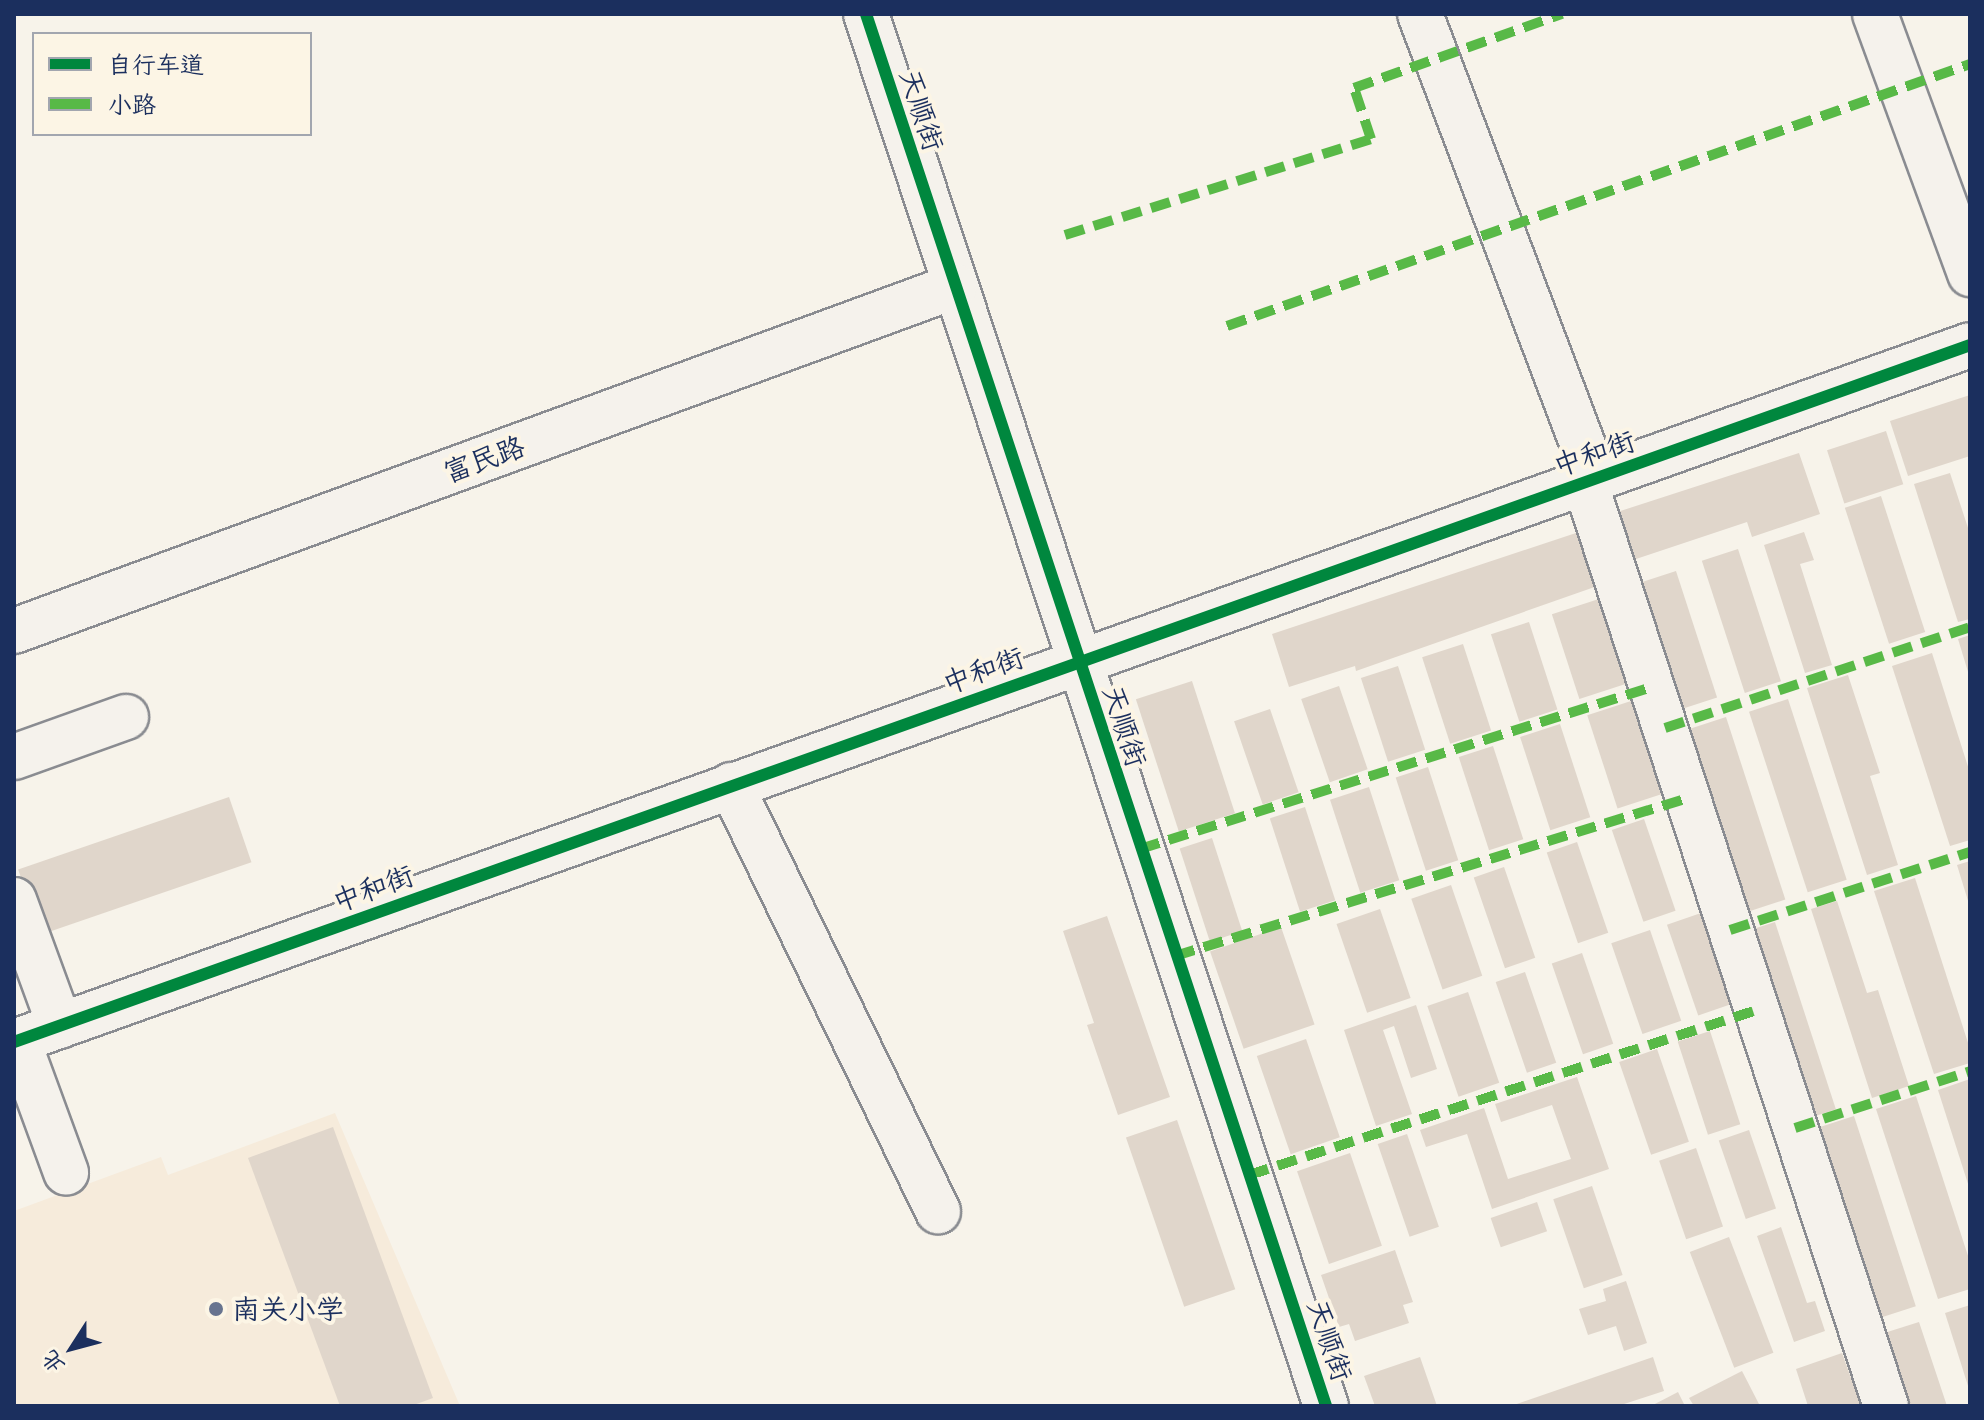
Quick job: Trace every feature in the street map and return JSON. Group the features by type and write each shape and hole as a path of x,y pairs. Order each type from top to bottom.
{"street":[{"name":"天顺街","path":"866,14 1326,1406"},
{"path":"1420,14 1590,480 1886,1406"},
{"path":"1875,14 1970,274"},
{"name":"富民路","path":"14,631 955,286"},
{"name":"中和街","path":"16,1042 1970,345"},
{"path":"14,757 126,717"},
{"path":"731,785 938,1211"},
{"path":"14,900 60,1026"},
{"path":"16,1042 66,1172"}],"shaded area":[{"name":"南关小学","path":"335,1113 460,1406 14,1406 14,1211 161,1157 168,1175"}],"building":[{"path":"1970,395 1970,456 1908,476 1890,421"},
{"path":"1886,431 1903,484 1844,503 1827,450"},
{"path":"1799,453 1820,514 1752,537 1747,522 1621,564 1605,516"},
{"path":"1950,473 1970,534 1970,619 1958,622 1914,484"},
{"path":"1881,496 1925,632 1889,644 1845,508"},
{"path":"1588,529 1606,583 1356,671 1355,666 1289,687 1272,634"},
{"path":"1804,532 1814,560 1800,564 1832,665 1805,673 1764,545"},
{"path":"1738,549 1781,681 1745,693 1702,561"},
{"path":"1676,571 1717,697 1677,710 1636,584"},
{"path":"1608,596 1636,681 1579,699 1552,614"},
{"path":"1529,622 1557,709 1519,722 1491,634"},
{"path":"1970,635 1970,674 1969,675 1958,639"},
{"path":"1463,644 1491,731 1450,744 1422,657"},
{"path":"1932,653 1970,773 1970,840 1950,846 1892,666"},
{"path":"1398,666 1425,750 1388,762 1361,678"},
{"path":"1848,675 1880,773 1870,776 1898,865 1867,875 1807,688"},
{"path":"1192,681 1235,813 1179,831 1136,699"},
{"path":"1339,686 1368,769 1330,782 1301,699"},
{"path":"1788,699 1847,880 1808,892 1749,712"},
{"path":"1631,701 1661,794 1618,808 1587,715"},
{"path":"1270,709 1299,792 1263,805 1234,721"},
{"path":"1726,717 1785,900 1746,912 1687,730"},
{"path":"1560,724 1590,817 1550,830 1520,737"},
{"path":"1493,746 1523,839 1489,850 1459,757"},
{"path":"1428,767 1458,860 1426,871 1396,778"},
{"path":"1369,787 1399,880 1360,893 1330,800"},
{"path":"229,797 251,862 41,935 18,870"},
{"path":"1305,807 1335,900 1300,912 1270,818"},
{"path":"1644,819 1676,911 1643,922 1612,830"},
{"path":"1212,838 1242,931 1210,942 1180,849"},
{"path":"1577,842 1608,933 1578,943 1547,852"},
{"path":"1970,861 1970,904 1969,904 1957,865"},
{"path":"1504,867 1535,958 1505,968 1474,877"},
{"path":"1915,878 1970,1049 1970,1063 1934,1074 1874,891"},
{"path":"1451,885 1482,976 1443,989 1411,899"},
{"path":"1837,901 1867,993 1878,990 1909,1086 1872,1098 1811,909"},
{"path":"1380,909 1411,998 1367,1013 1337,924"},
{"path":"1701,913 1732,1004 1698,1015 1667,925"},
{"path":"1107,916 1170,1097 1118,1115 1087,1025 1094,1023 1063,931"},
{"path":"1775,922 1836,1109 1810,1118 1749,930"},
{"path":"1281,927 1315,1024 1244,1049 1210,951"},
{"path":"1650,930 1681,1021 1642,1034 1611,943"},
{"path":"1582,953 1613,1044 1583,1054 1552,963"},
{"path":"1525,972 1556,1063 1527,1073 1496,982"},
{"path":"1468,992 1499,1083 1459,1097 1427,1006"},
{"path":"1416,1005 1437,1069 1411,1078 1394,1026 1383,1030 1412,1114 1376,1126 1344,1030"},
{"path":"1710,1031 1740,1124 1708,1135 1678,1042"},
{"path":"1306,1039 1340,1137 1291,1154 1257,1056"},
{"path":"1657,1049 1689,1142 1651,1155 1619,1062"},
{"path":"1577,1077 1609,1169 1492,1209 1467,1134 1426,1147 1420,1130 1484,1108 1508,1179 1571,1159 1552,1105 1501,1122 1495,1104"},
{"path":"1970,1079 1970,1187 1969,1187 1938,1090"},
{"path":"1916,1096 1970,1262 1970,1289 1938,1299 1876,1109"},
{"path":"1854,1116 1916,1306 1875,1319 1813,1129"},
{"path":"1177,1120 1235,1289 1184,1307 1126,1138"},
{"path":"333,1127 433,1398 411,1406 340,1406 248,1158"},
{"path":"1749,1130 1776,1208 1746,1219 1719,1140"},
{"path":"1407,1134 1439,1227 1410,1237 1378,1144"},
{"path":"1696,1148 1723,1226 1686,1239 1659,1161"},
{"path":"1350,1153 1382,1246 1329,1264 1297,1171"},
{"path":"1592,1186 1623,1275 1584,1288 1553,1199"},
{"path":"1537,1202 1547,1231 1501,1247 1491,1218"},
{"path":"1781,1227 1807,1303 1815,1301 1825,1331 1794,1342 1757,1236"},
{"path":"1729,1237 1773,1353 1734,1368 1690,1252"},
{"path":"1395,1250 1413,1302 1403,1305 1409,1323 1355,1341 1349,1324 1339,1327 1321,1275"},
{"path":"1626,1281 1647,1343 1624,1351 1616,1326 1588,1335 1579,1309 1606,1301 1603,1289"},
{"path":"1970,1305 1970,1389 1969,1389 1945,1313"},
{"path":"1919,1322 1947,1406 1904,1406 1881,1334"},
{"path":"1842,1353 1861,1406 1808,1406 1796,1369"},
{"path":"1420,1357 1437,1406 1375,1406 1364,1376"},
{"path":"1653,1357 1664,1391 1618,1406 1511,1406"},
{"path":"1742,1371 1760,1406 1694,1406 1689,1398"},
{"path":"1678,1392 1685,1406 1651,1406"}],"marked path":[{"path":"1065,235 1371,139 1354,88 1562,14"},
{"path":"1227,326 1970,64"},
{"path":"1665,728 1970,627"},
{"path":"1140,849 1652,687"},
{"path":"1175,956 1688,798"},
{"path":"1730,930 1970,852"},
{"path":"1249,1175 1757,1010"},
{"path":"1795,1128 1970,1071"}],"cycle path":[{"path":"866,14 1326,1406"},
{"path":"14,1042 1970,345"}],"place":[{"name":"南关小学","path":"216,1309"}]}
